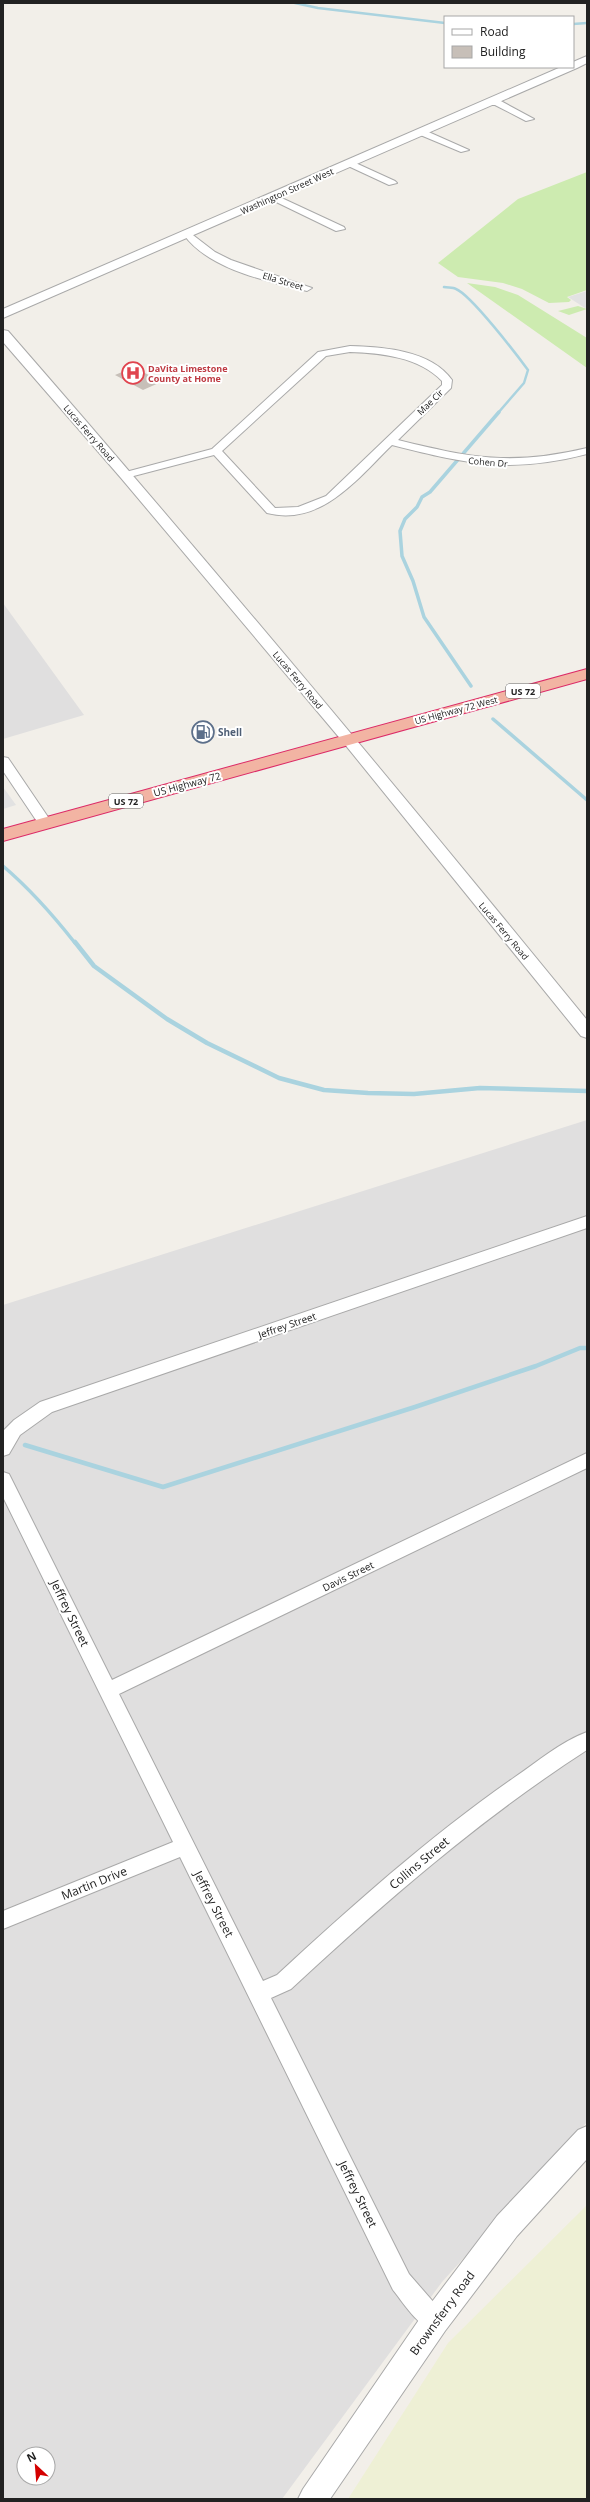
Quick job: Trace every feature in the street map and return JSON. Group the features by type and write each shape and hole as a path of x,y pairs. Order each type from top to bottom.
{"highway":[{"name":"US Highway 72 West","path":"348,739 587,674"},
{"name":"US Highway 72","path":"3,834 348,739"}],"street":[{"path":"574,66 587,59"},
{"name":"Washington Street West","path":"3,314 189,235 349,163 568,68"},
{"path":"488,103 496,102 529,119"},
{"path":"421,132 464,150"},
{"path":"349,163 392,183"},
{"path":"273,197 340,229"},
{"path":"189,235 215,242"},
{"name":"Ella Street","path":"189,235 196,244 233,264 307,288 253,261"},
{"name":"Lucas Ferry Road","path":"3,334 126,475 348,739 587,1032"},
{"name":"Mae Cir","path":"126,475 216,451 322,354 335,348 413,357 443,374 447,380 447,386 390,441 330,498 315,506 281,514 271,511 216,451"},
{"name":"Cohen Dr","path":"390,441 466,460 503,464 522,464 566,457 587,451"},
{"path":"3,761 45,823"},
{"name":"Jeffrey Street","path":"3,1449 4,1443 16,1429 46,1407 587,1222"},
{"name":"Davis Street","path":"108,1691 587,1460"},
{"name":"Jeffrey Street","path":"3,1479 401,2282 416,2302 436,2321"},
{"name":"Collins Street","path":"259,1993 284,1982 426,1856 513,1788 587,1740"},
{"name":"Martin Drive","path":"3,1920 185,1846"},
{"name":"Brownsferry Road","path":"313,2499 436,2321 507,2226 587,2139"}],"shaded area":[{"path":"587,291 587,307 585,308 568,297"},
{"path":"3,603 84,715 3,739"},
{"path":"3,787 16,805 3,809"},
{"path":"587,1120 587,2122 442,2282 282,2499 3,2499 3,1305"}],"green space":[{"path":"587,172 587,290 567,297 571,300 569,302 549,303 522,289 503,283 458,277 438,263 518,199"},
{"path":"467,283 495,287 518,295 587,338 587,368"},
{"path":"578,306 587,309 569,315 558,311"},
{"path":"587,2205 587,2499 348,2499 448,2343"}],"building":[{"name":"DaVita Limestone County at Home","path":"134,367 161,382 143,390 115,375"}],"waterway":[{"path":"295,3 318,8 444,23"},
{"path":"574,24 587,23"},
{"path":"444,287 456,289 472,302 494,326 528,370 524,383 498,413"},
{"path":"471,686 424,617 413,581 402,556 400,531 405,519 417,507 422,497 430,492 499,412"},
{"path":"493,719 587,800"},
{"path":"3,866 41,903 75,943"},
{"path":"75,942 94,966 167,1019 207,1043 279,1078 324,1090 368,1093 414,1094 480,1088 587,1091"},
{"path":"25,1445 163,1487 415,1407 536,1366 580,1348 587,1348"}],"place":[{"name":"DaVita Limestone County at Home","path":"133,373"},
{"name":"Shell","path":"203,732"}]}
